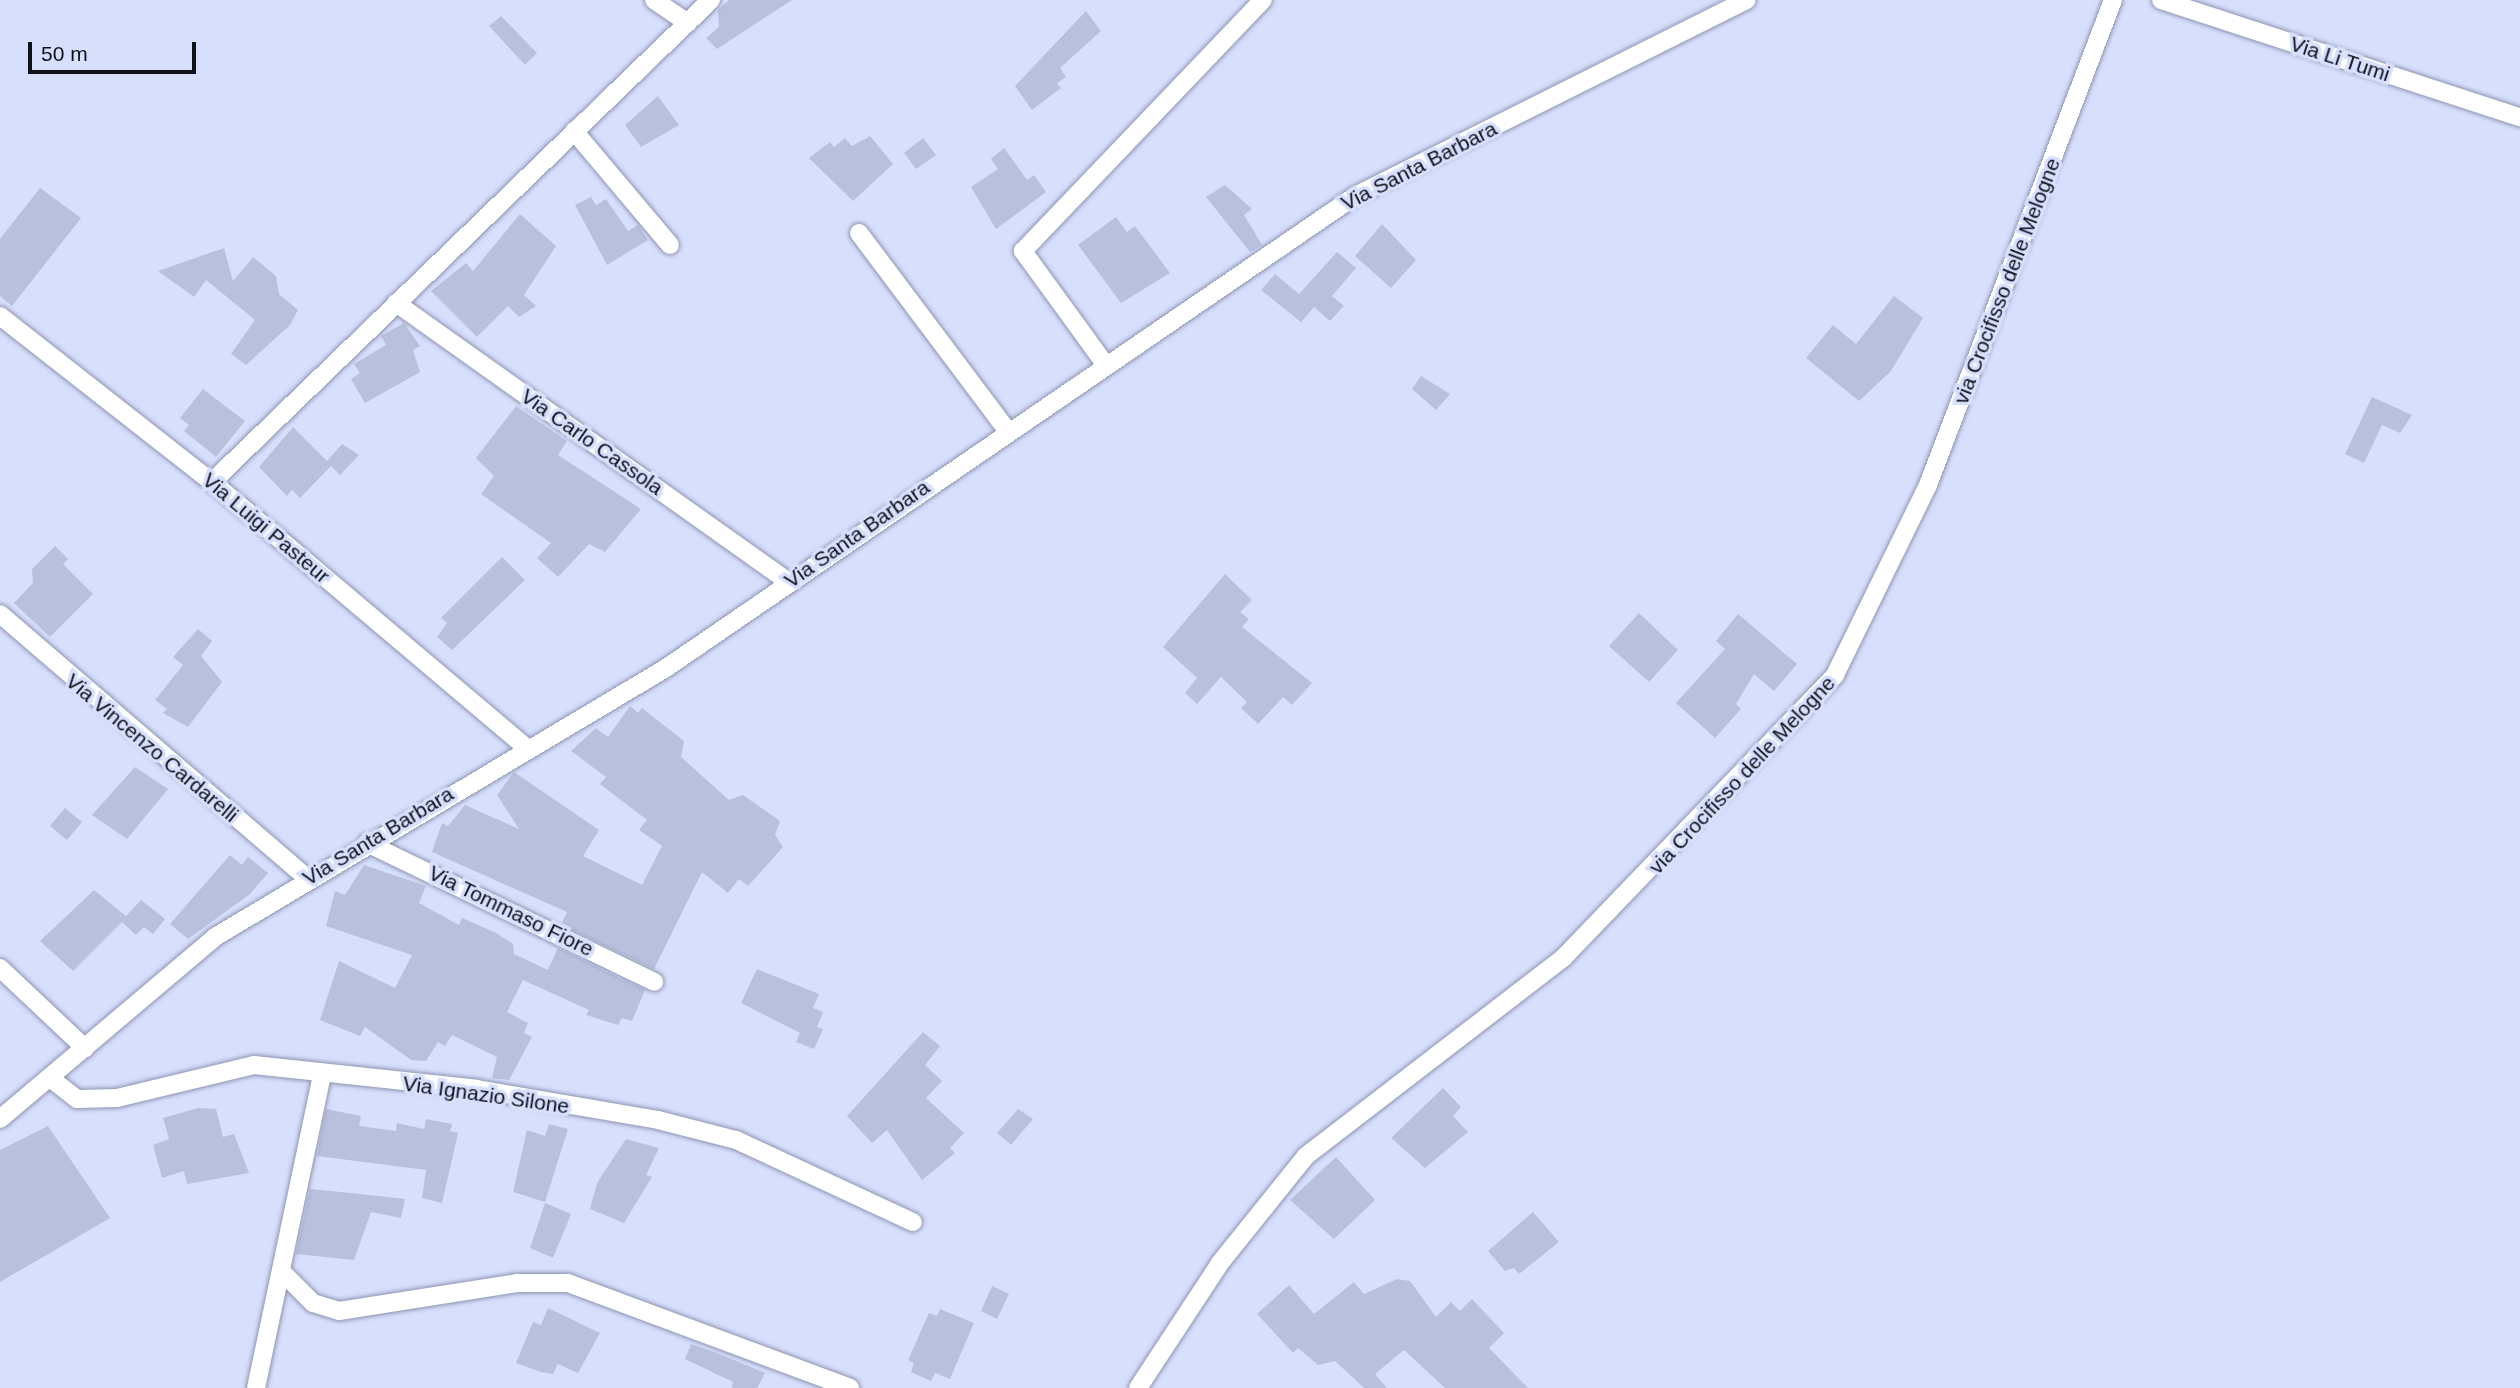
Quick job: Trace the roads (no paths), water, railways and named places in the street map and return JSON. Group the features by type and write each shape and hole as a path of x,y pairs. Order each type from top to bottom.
{"street":[{"path":"654,0 688,23"},
{"path":"212,482 711,0"},
{"path":"1105,364 1023,251 1263,0"},
{"name":"Via Santa Barbara","path":"0,1119 215,937 526,747 666,668 1007,430 1355,196 1747,0"},
{"name":"via Crocifisso delle Melogne","path":"1138,1388 1220,1263 1306,1156 1564,957 1835,675 1928,485 2113,0"},
{"name":"Via Li Tumi","path":"2161,0 2520,117"},
{"path":"574,131 670,245"},
{"path":"859,233 1007,430"},
{"name":"Via Carlo Cassola","path":"396,303 789,582"},
{"name":"Via Luigi Pasteur","path":"0,316 212,482 526,747"},
{"name":"Via Vincenzo Cardarelli","path":"0,614 308,879"},
{"name":"Via Tommaso Fiore","path":"367,843 654,982"},
{"path":"0,968 85,1048"},
{"name":"Via Ignazio Silone","path":"50,1078 77,1099 117,1098 254,1065 322,1076 477,1089 658,1120 736,1140 913,1222"},
{"path":"256,1388 322,1076"},
{"path":"281,1271 313,1303 339,1311 517,1283 568,1283 850,1388"}]}
